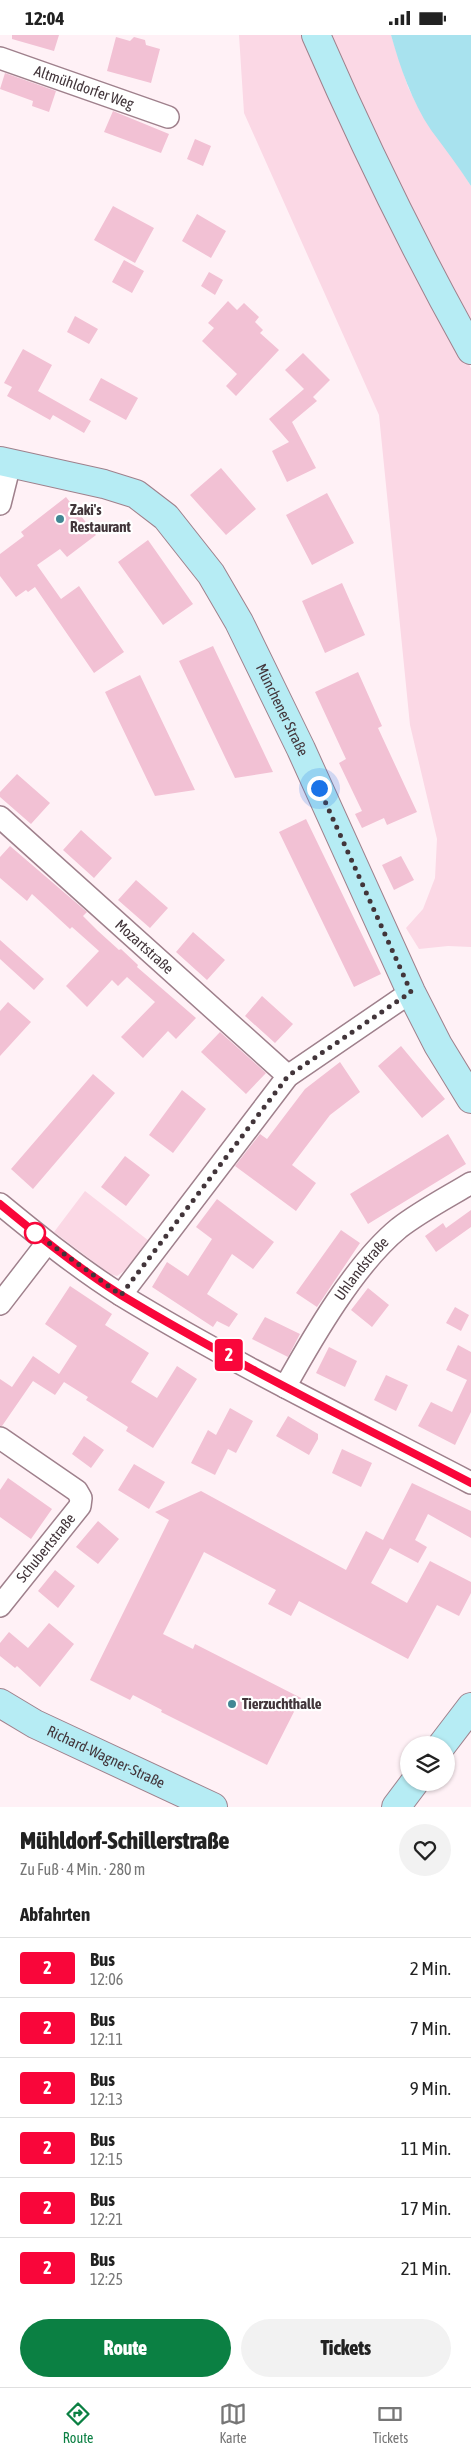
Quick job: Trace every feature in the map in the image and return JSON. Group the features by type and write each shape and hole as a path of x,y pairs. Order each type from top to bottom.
{"street":[{"path":"316,35 387,191 425,268 471,351"},
{"name":"Altmühldorfer Weg","path":"0,58 168,117"},
{"path":"0,504 5,463"},
{"name":"Münchener Straße","path":"5,463 125,489 150,503 181,533 211,574 239,622 301,749 411,992 438,1045 471,1099"},
{"name":"Mozartstraße","path":"0,817 288,1076"},
{"path":"121,1295 288,1076 411,992"},
{"name":"Uhlandstraße","path":"285,1387 326,1318 385,1242 400,1228 471,1183"},
{"path":"0,1204 46,1243 121,1295 285,1387 471,1483"},
{"path":"0,1304 46,1243"},
{"name":"Schubertstraße","path":"0,1438 78,1491 81,1498 80,1506 0,1605"},
{"name":"Richard-Wagner-Straße","path":"0,1703 35,1724 213,1807"},
{"path":"449,1736 471,1707"},
{"path":"396,1807 408,1791"}],"shaded area":[{"path":"239,35 304,35 417,274 471,368 471,947 448,946 419,949 406,928 423,909 435,878 437,839 410,725 379,415 244,113"},
{"path":"327,35 391,35 408,87 417,105 431,129 471,186 471,324 409,210"},
{"path":"85,1191 149,1241 124,1271 117,1276 110,1274 54,1232"}],"water":[{"path":"391,35 471,35 471,186 431,130 418,108 403,72"}],"building":[{"path":"12,35 59,35 54,51 12,39"},
{"path":"116,37 130,41 134,37 145,40 146,45 160,49 151,83 107,71"},
{"path":"5,73 56,91 49,112 32,106 33,101 0,89"},
{"path":"113,111 169,134 161,153 104,132"},
{"path":"195,139 211,146 203,166 187,159"},
{"path":"113,206 154,228 135,263 94,240"},
{"path":"197,214 226,231 211,258 182,241"},
{"path":"124,260 144,271 132,293 112,282"},
{"path":"209,272 223,280 215,295 201,286"},
{"path":"228,301 237,310 244,303 259,317 255,322 263,330 260,333 279,350 236,396 226,386 237,374 202,341 214,328 208,323"},
{"path":"75,316 98,329 89,344 67,332"},
{"path":"23,349 52,365 38,391 91,421 84,433 53,415 50,420 7,396 12,387 4,383"},
{"path":"303,353 330,380 313,397 317,401 292,422 316,468 287,482 272,451 289,442 269,419 304,389 285,370"},
{"path":"101,378 138,398 126,420 89,400"},
{"path":"221,468 256,509 226,535 190,495"},
{"path":"327,493 354,543 312,565 286,515"},
{"path":"66,497 96,535 67,557 60,549 37,565 61,599 79,586 124,652 94,673 35,587 28,592 26,590 16,597 0,576 0,554 24,536 21,532"},
{"path":"148,540 193,604 163,625 118,562"},
{"path":"342,583 365,635 325,653 302,601"},
{"path":"213,646 273,772 235,778 179,661"},
{"path":"358,672 382,726 378,728 417,812 387,825 384,818 362,828 355,814 362,811 339,763 346,759 315,692"},
{"path":"140,675 195,790 155,796 105,692"},
{"path":"17,774 50,803 31,824 0,797 0,792"},
{"path":"306,819 381,974 354,987 279,832"},
{"path":"81,830 112,858 94,878 63,850"},
{"path":"10,846 87,912 83,916 98,931 119,950 121,949 138,965 137,967 196,1018 176,1039 168,1031 143,1058 121,1037 155,1002 127,977 118,986 112,980 87,1007 66,986 99,951 72,927 70,929 32,894 27,901 0,878 0,857"},
{"path":"401,856 414,880 394,890 382,865"},
{"path":"136,880 168,908 150,928 118,900"},
{"path":"193,932 225,960 207,980 176,952"},
{"path":"0,940 44,979 34,990 0,959"},
{"path":"262,996 293,1024 275,1043 245,1016"},
{"path":"8,1002 31,1022 0,1056 0,1011"},
{"path":"220,1032 266,1073 246,1094 201,1052"},
{"path":"401,1046 445,1099 422,1118 378,1066"},
{"path":"340,1062 360,1092 330,1115 292,1165 316,1183 296,1211 235,1166 260,1134 267,1139 305,1089"},
{"path":"93,1074 115,1093 33,1189 11,1169"},
{"path":"182,1090 206,1109 173,1153 149,1135"},
{"path":"448,1134 466,1164 368,1224 350,1194"},
{"path":"125,1156 150,1175 126,1206 101,1187"},
{"path":"217,1199 274,1242 253,1269 232,1254 207,1294 238,1314 229,1327 217,1321 213,1327 152,1287 167,1262 188,1276 212,1239 196,1227"},
{"path":"471,1210 471,1227 436,1252 425,1236 443,1223 446,1228"},
{"path":"341,1230 360,1243 317,1307 296,1293"},
{"path":"70,1286 112,1314 105,1325 149,1353 131,1382 157,1398 177,1366 197,1379 153,1448 126,1431 128,1427 86,1400 88,1397 64,1382 55,1395 33,1381 2,1426 0,1426 0,1379 12,1387 33,1356 59,1374 77,1346 45,1324"},
{"path":"368,1288 389,1305 372,1327 351,1310"},
{"path":"455,1307 469,1315 461,1331 446,1323"},
{"path":"265,1317 300,1334 288,1357 252,1339"},
{"path":"458,1345 471,1352 471,1412 455,1445 418,1426 431,1402 452,1412 467,1380 446,1370"},
{"path":"329,1347 357,1361 345,1387 316,1373"},
{"path":"386,1375 408,1385 396,1411 374,1400"},
{"path":"230,1408 253,1421 236,1453 228,1449 215,1475 191,1463 208,1430 216,1435"},
{"path":"288,1416 318,1434 318,1439 309,1455 276,1436"},
{"path":"84,1436 104,1450 91,1468 72,1454"},
{"path":"342,1449 372,1463 361,1487 332,1473"},
{"path":"134,1464 165,1482 149,1509 118,1490"},
{"path":"8,1478 52,1509 31,1539 0,1517 0,1490"},
{"path":"412,1483 471,1511 471,1538 428,1514 415,1540 427,1547 418,1563 390,1548 371,1583 407,1603 430,1561 471,1582 471,1593 459,1616 437,1605 408,1659 299,1601 291,1616 268,1604 276,1590 204,1552 163,1634 193,1649 195,1644 301,1698 267,1765 161,1712 162,1710 133,1695 130,1700 90,1680 169,1520 155,1512 201,1491 346,1570 366,1531 383,1540"},
{"path":"98,1521 119,1539 98,1564 76,1547"},
{"path":"55,1570 75,1586 58,1608 38,1591"},
{"path":"49,1623 74,1644 40,1687 17,1666 15,1668 0,1656 0,1643 9,1632 28,1648"}],"bus line":[{"name":"2","path":"0,1204 46,1243 121,1295 285,1387 471,1483"}],"place":[{"name":"Zaki's Restaurant","path":"60,519"},
{"name":"Tierzuchthalle","path":"232,1704"}],"route":[{"path":"35,1233 46,1243 121,1295 288,1076 411,992 319,788"}]}
